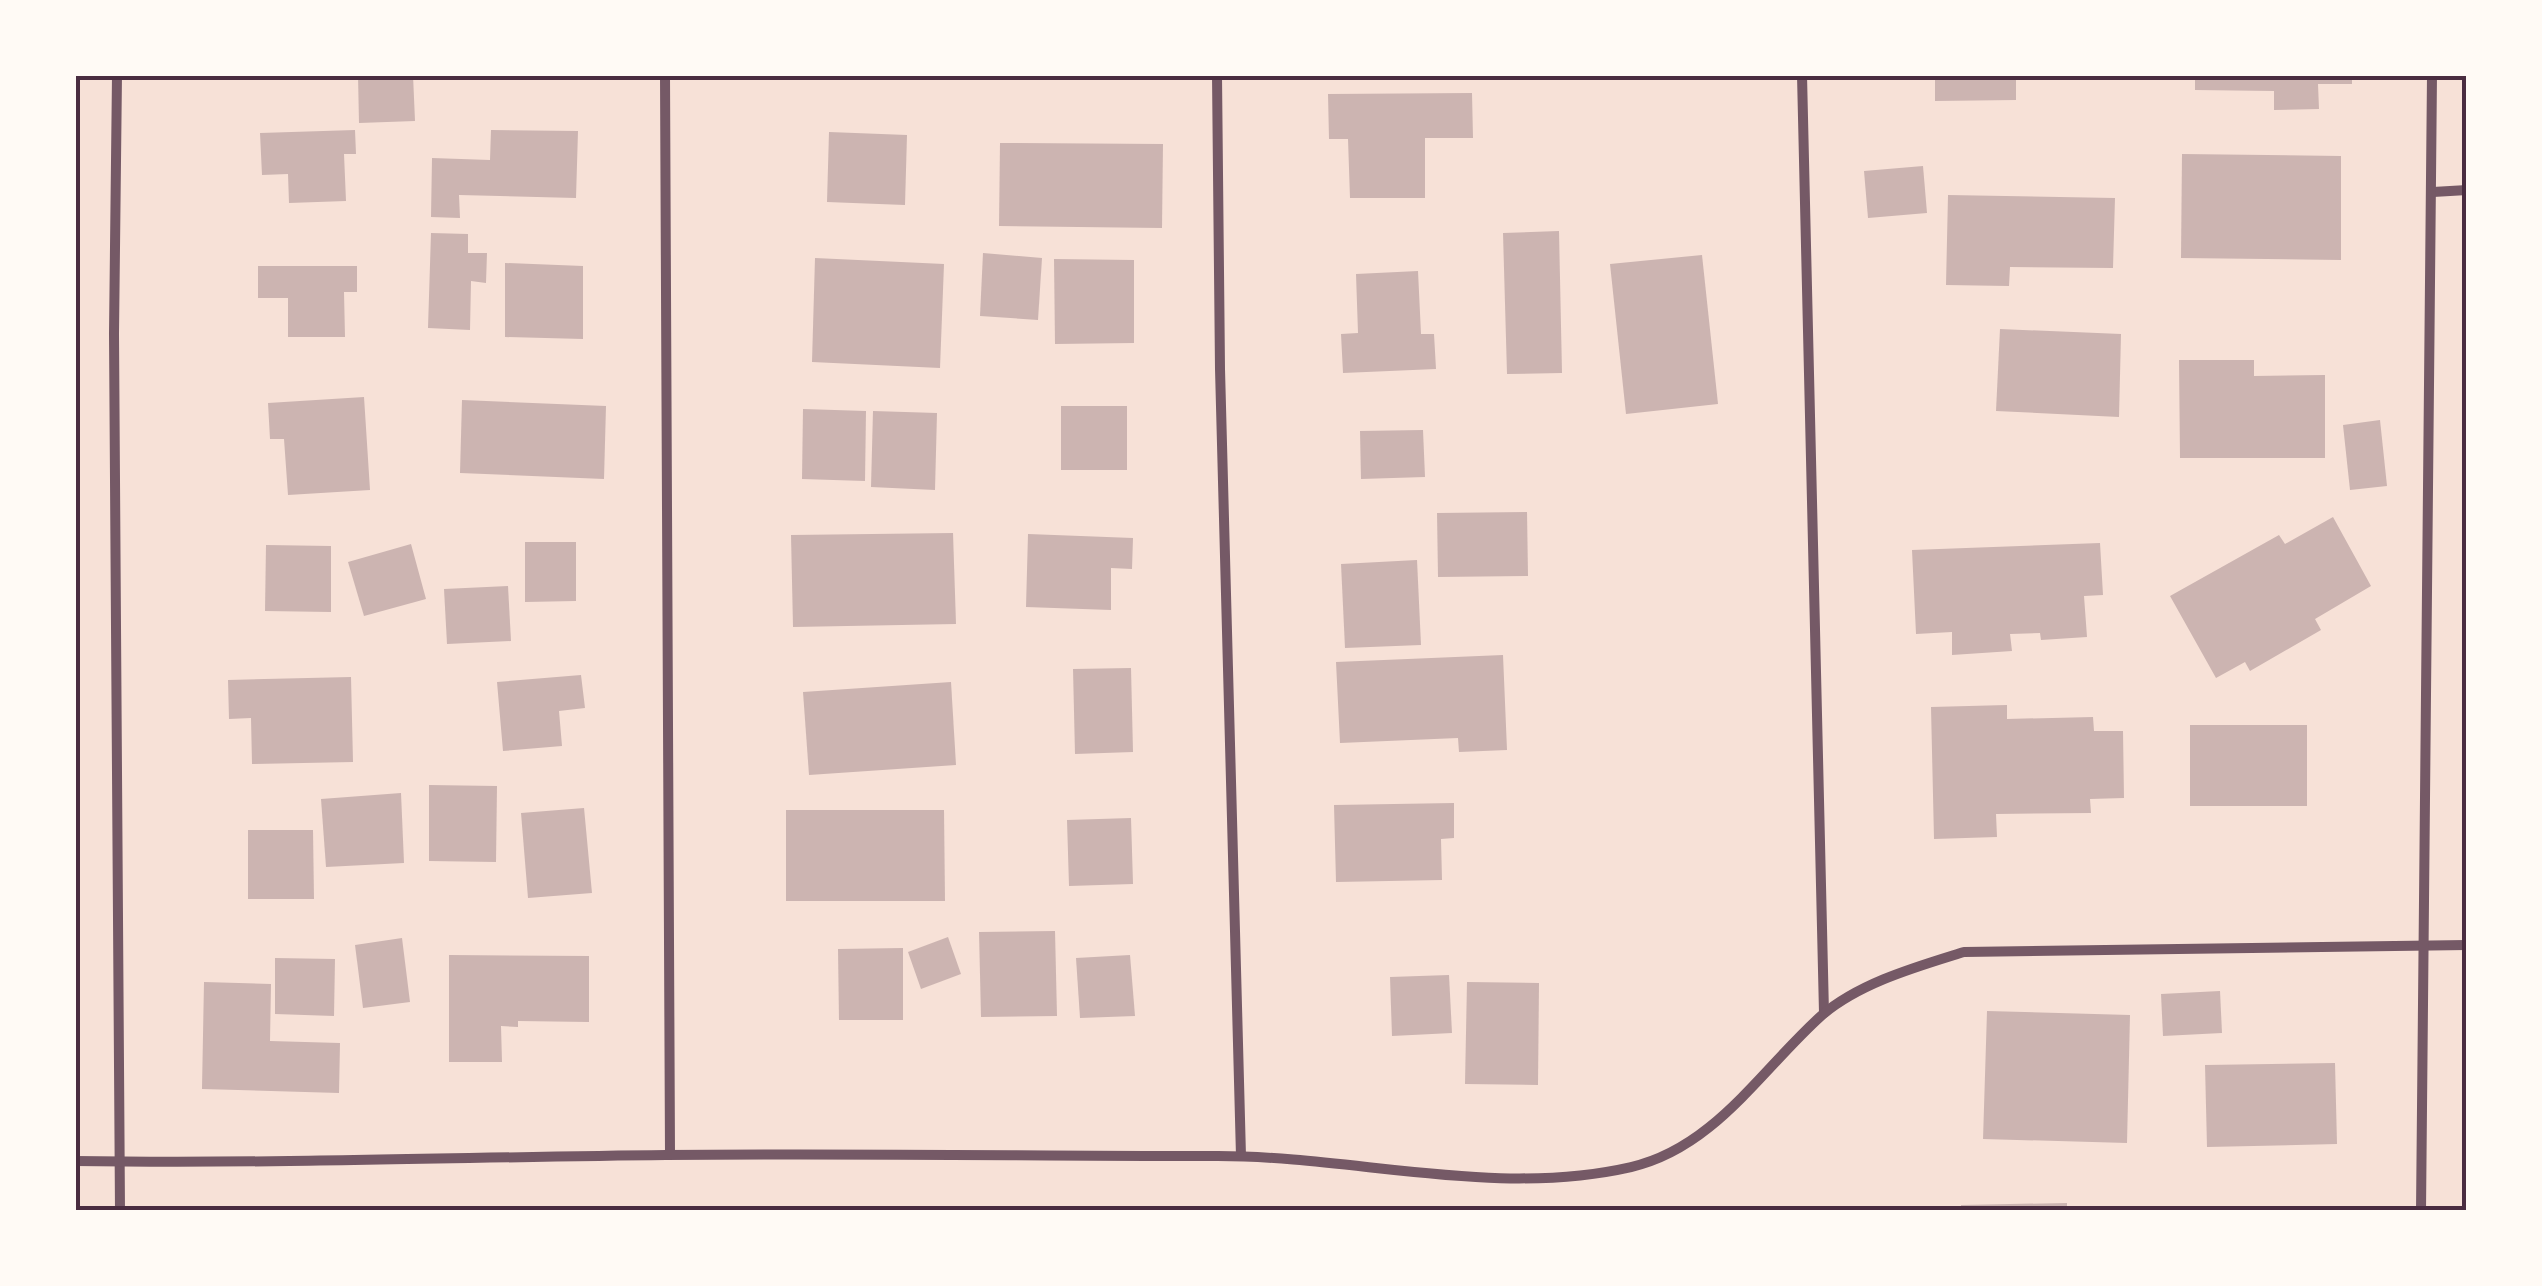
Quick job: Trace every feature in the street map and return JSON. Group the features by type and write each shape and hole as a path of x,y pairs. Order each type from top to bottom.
{"street":[{"path":"117,75 114,354 120,1211"},
{"path":"665,75 670,1155"},
{"path":"1217,75 1220,369 1241,1156"},
{"path":"1802,75 1824,1013"},
{"path":"2421,1211 2434,192 2432,75"},
{"path":"2434,192 2467,190"},
{"path":"75,1162 670,1155 1241,1156 1518,1179 1632,1167 1677,1150 1745,1097 1824,1013 1895,974 1964,952 2467,946"}],"building":[{"path":"358,75 413,75 415,121 359,123"},
{"path":"1935,75 2016,75 2016,100 1935,101"},
{"path":"2195,75 2352,75 2352,84 2318,84 2319,109 2274,110 2274,91 2195,90"},
{"path":"1472,93 1473,138 1425,138 1425,198 1350,198 1348,139 1329,139 1328,94"},
{"path":"355,130 356,154 344,154 346,201 289,203 288,174 262,175 260,133"},
{"path":"491,130 578,131 576,198 459,195 460,218 431,217 432,158 490,160"},
{"path":"829,132 907,135 905,205 827,202"},
{"path":"1000,143 1163,144 1162,228 999,226"},
{"path":"2182,154 2341,156 2341,260 2181,258"},
{"path":"1923,166 1927,213 1868,218 1864,171"},
{"path":"1948,195 2115,198 2113,268 2010,267 2009,286 1946,285"},
{"path":"1559,231 1562,373 1507,374 1503,233"},
{"path":"431,233 468,234 468,253 487,253 486,283 471,281 470,330 428,328"},
{"path":"983,253 1042,258 1038,320 980,316"},
{"path":"1702,255 1718,404 1626,414 1610,264"},
{"path":"815,258 944,264 940,368 812,362"},
{"path":"1054,259 1134,260 1134,343 1055,344"},
{"path":"505,263 583,266 583,339 505,337"},
{"path":"258,266 357,266 357,292 344,292 345,337 288,337 288,298 258,298"},
{"path":"1418,271 1421,334 1434,334 1436,369 1343,373 1341,334 1358,333 1356,274"},
{"path":"2000,329 2121,334 2119,417 1996,411"},
{"path":"2179,360 2254,360 2254,376 2325,375 2325,458 2180,458"},
{"path":"364,397 370,490 288,495 284,439 270,439 268,403"},
{"path":"462,400 606,406 604,479 460,473"},
{"path":"1061,406 1127,406 1127,470 1061,470"},
{"path":"803,409 866,411 865,481 802,479"},
{"path":"873,411 937,413 935,490 871,487"},
{"path":"2380,420 2387,486 2350,490 2343,425"},
{"path":"1423,430 1425,477 1361,479 1360,431"},
{"path":"1527,512 1528,576 1438,577 1437,513"},
{"path":"2333,517 2371,586 2315,619 2321,630 2250,671 2245,662 2216,678 2170,596 2279,535 2285,544"},
{"path":"953,533 956,624 793,627 791,535"},
{"path":"1028,534 1133,538 1132,569 1111,568 1111,610 1026,607"},
{"path":"525,542 576,542 576,601 525,602"},
{"path":"2100,543 2103,595 2084,596 2087,637 2041,640 2040,633 2010,634 2012,651 1952,655 1952,632 1916,634 1912,550"},
{"path":"411,544 426,599 364,616 348,562"},
{"path":"266,545 331,546 331,612 265,611"},
{"path":"1417,560 1421,645 1345,648 1341,564"},
{"path":"508,586 511,641 447,644 444,589"},
{"path":"1503,655 1507,750 1459,752 1458,738 1340,743 1336,662"},
{"path":"1131,668 1133,752 1075,754 1073,669"},
{"path":"581,675 585,708 559,711 562,746 503,751 497,682"},
{"path":"351,677 353,762 252,764 251,718 229,719 228,680"},
{"path":"951,682 956,765 809,775 803,692"},
{"path":"2007,705 2007,719 2093,717 2094,731 2123,731 2124,798 2090,799 2091,813 1996,814 1997,837 1934,839 1931,707"},
{"path":"2190,725 2307,725 2307,806 2190,806"},
{"path":"429,785 497,786 496,862 429,861"},
{"path":"401,793 404,863 326,867 321,799"},
{"path":"1454,803 1454,838 1441,839 1442,880 1336,882 1334,805"},
{"path":"584,808 592,893 528,898 521,813"},
{"path":"786,810 944,810 945,901 786,901"},
{"path":"1131,818 1133,884 1069,886 1067,820"},
{"path":"248,830 313,830 314,899 248,899"},
{"path":"1055,931 1057,1016 981,1017 979,932"},
{"path":"948,937 961,974 921,989 908,952"},
{"path":"402,938 410,1002 363,1008 355,945"},
{"path":"903,948 903,1020 839,1020 838,949"},
{"path":"449,955 589,956 589,1022 518,1021 518,1027 501,1026 502,1062 449,1062"},
{"path":"1130,955 1135,1016 1080,1018 1076,958"},
{"path":"275,958 335,959 334,1016 275,1014"},
{"path":"1449,975 1452,1033 1392,1036 1390,977"},
{"path":"204,982 271,984 270,1041 340,1043 339,1093 202,1089"},
{"path":"1467,982 1539,983 1538,1085 1465,1084"},
{"path":"2220,991 2222,1033 2163,1036 2161,994"},
{"path":"1987,1011 2130,1015 2127,1143 1983,1139"},
{"path":"2335,1063 2337,1144 2207,1147 2205,1065"},
{"path":"2067,1203 2067,1211 1961,1211 1961,1205"}]}
